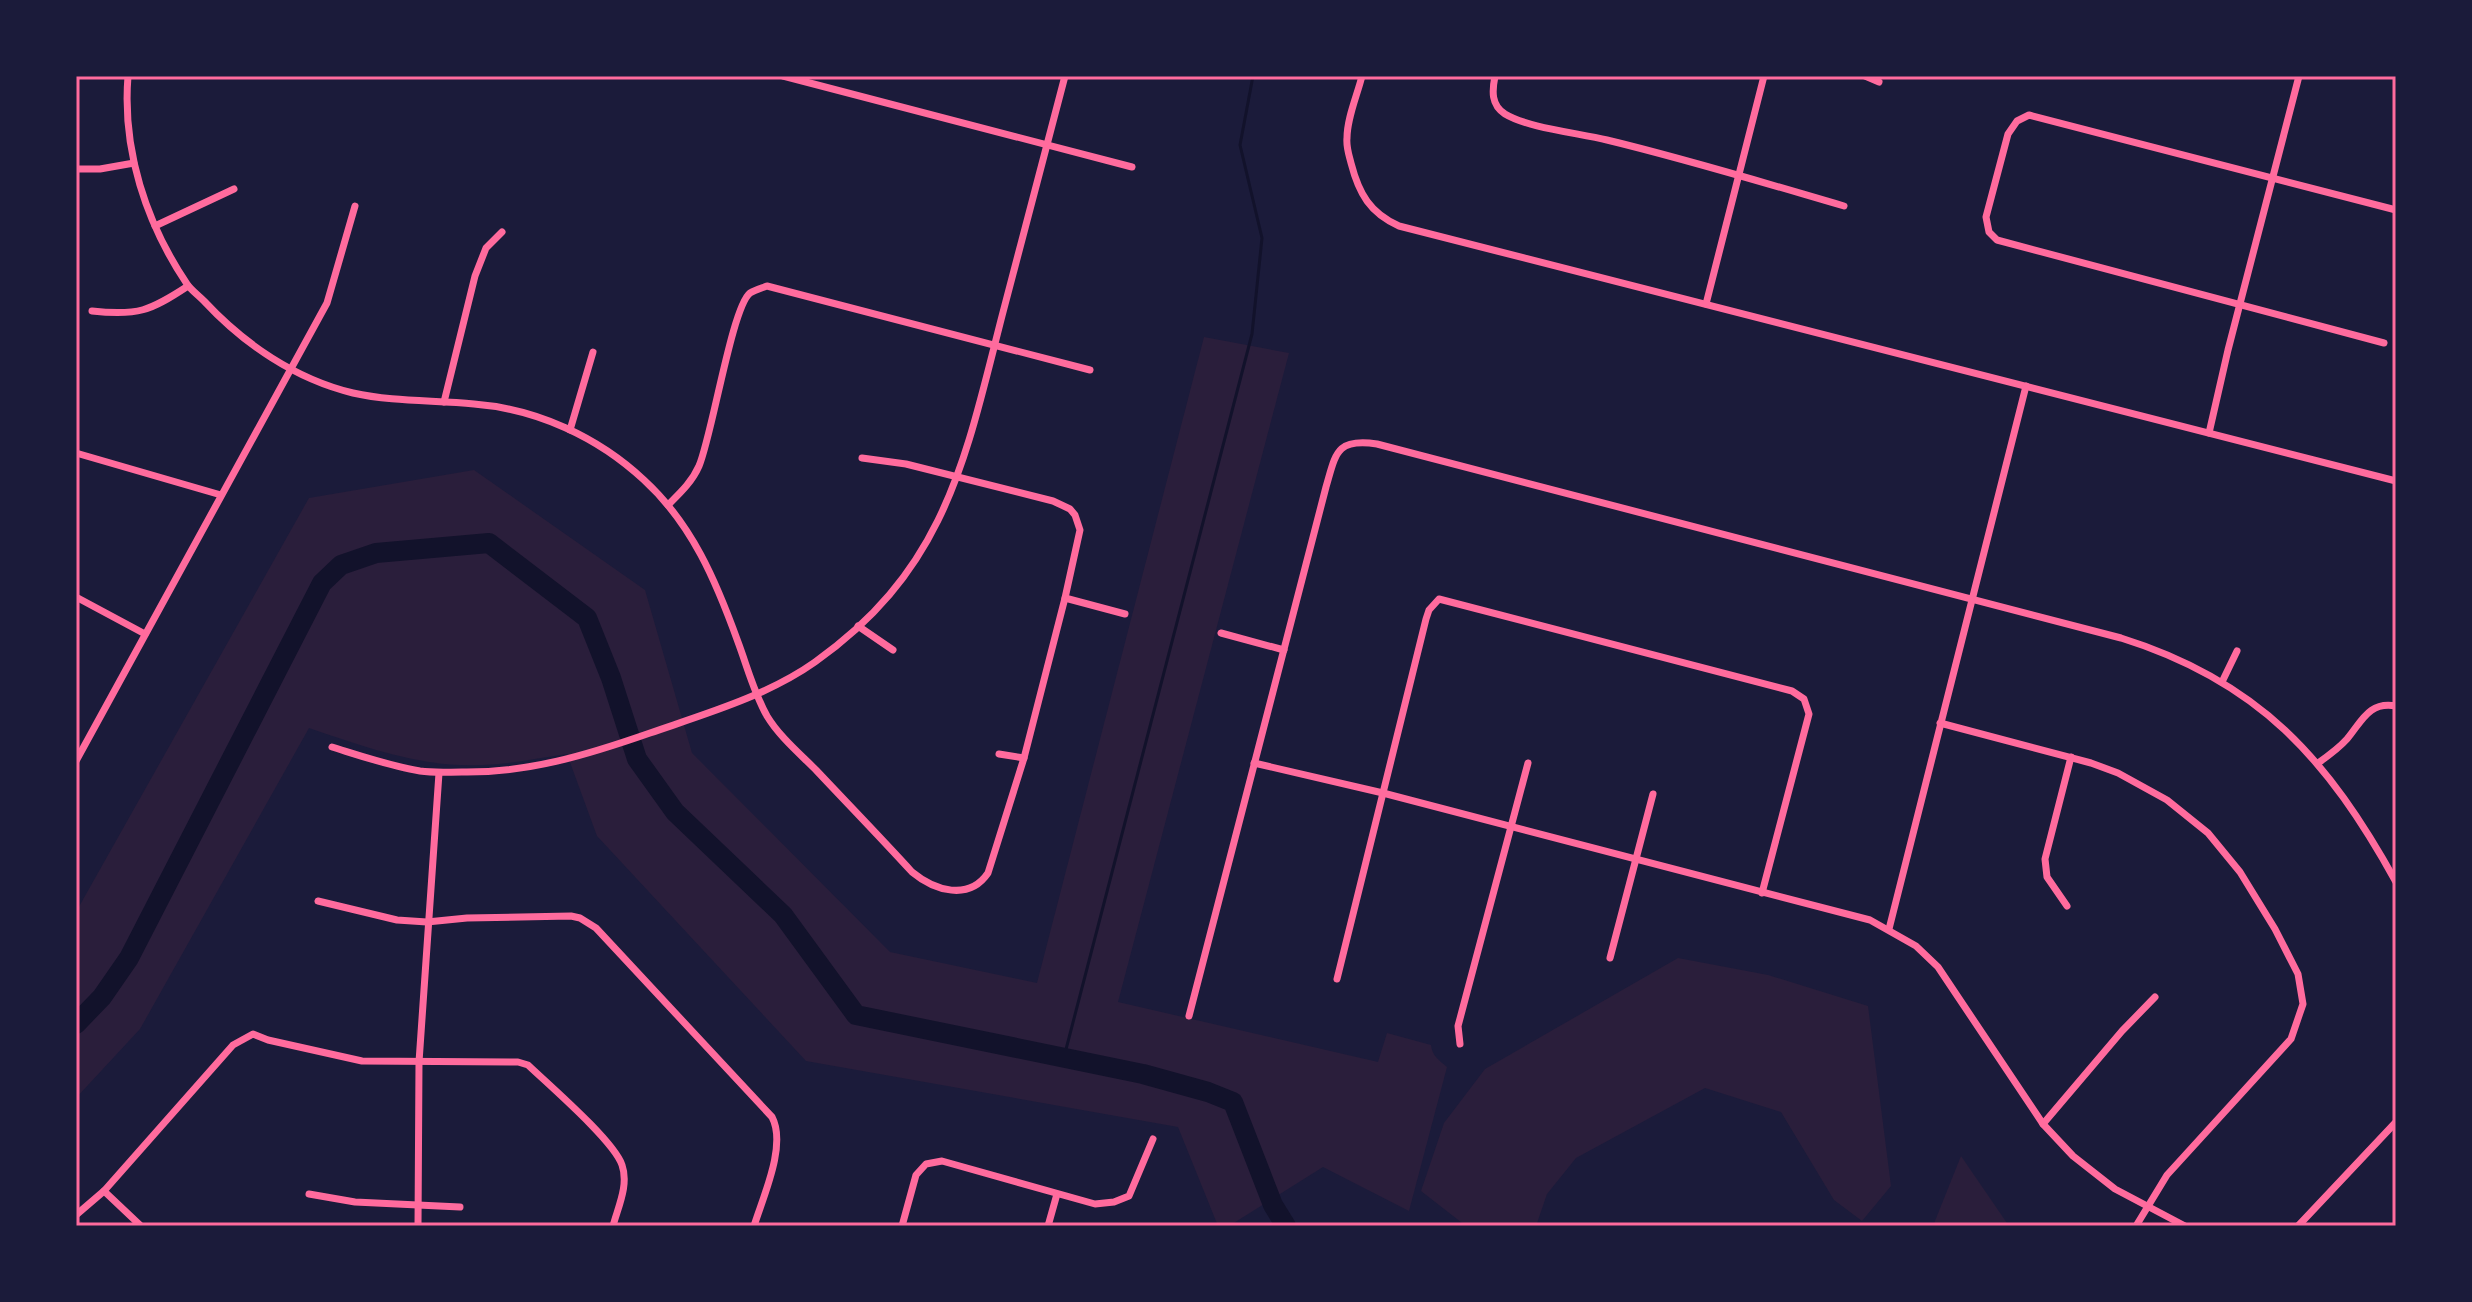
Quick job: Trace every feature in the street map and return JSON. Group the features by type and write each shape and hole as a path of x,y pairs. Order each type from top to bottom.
{"street":[{"path":"128,76 129,130 134,163 155,226 188,286 237,334 290,368 353,393 397,400 501,407 526,413 570,430 621,461 668,505 709,567 757,694 776,729 923,882 934,887 963,891 982,881 988,873 1024,758 1065,598 1080,530 1078,521 1070,509 1053,501 906,464 862,458"},
{"path":"783,76 1132,167"},
{"path":"332,747 388,765 439,773 515,770 584,756 757,694 819,659 858,626 913,566 958,478 1065,76"},
{"path":"1362,76 1346,135 1352,165 1362,198 1385,220 1399,226 2396,481"},
{"path":"1495,76 1492,89 1496,107 1507,115 1739,174 1844,206"},
{"path":"1706,304 1764,76"},
{"path":"1865,76 1879,82"},
{"path":"2209,433 2299,76"},
{"path":"2384,343 1997,240 1989,232 1986,217 2008,134 2017,121 2029,115 2396,210"},
{"path":"76,169 100,169 134,163"},
{"path":"155,226 234,189"},
{"path":"76,761 80,746 327,303 355,206"},
{"path":"444,402 475,276 486,248 502,232"},
{"path":"92,311 120,314 141,312 159,305 188,286"},
{"path":"668,505 694,476 704,455 720,379 742,306 748,294 767,286 1090,370"},
{"path":"570,430 593,352"},
{"path":"1889,929 2026,386"},
{"path":"1189,1016 1336,453 1343,446 1362,442 1972,599 2150,647 2178,658 2222,682 2272,718 2318,763 2393,871 2396,882"},
{"path":"76,453 221,495"},
{"path":"76,597 145,634"},
{"path":"1065,598 1125,614"},
{"path":"1337,979 1426,619 1439,599 1792,691 1804,699 1809,714 1762,893"},
{"path":"858,626 893,650"},
{"path":"1221,633 1284,650"},
{"path":"2222,682 2237,651"},
{"path":"2318,763 2347,739 2371,709 2379,705 2396,706"},
{"path":"1940,723 2071,757 2118,773 2167,800 2208,833 2240,872 2298,974 2303,1004 2291,1039 2167,1175 2136,1226"},
{"path":"999,754 1024,758"},
{"path":"2067,906 2047,877 2045,859 2071,757"},
{"path":"1254,763 1383,793 1870,920 1889,929 1916,946 1938,967 2043,1124 2094,1174 2181,1225"},
{"path":"1460,1044 1458,1026 1528,763"},
{"path":"418,1226 419,1062 439,773"},
{"path":"1610,958 1653,794"},
{"path":"318,901 397,920 427,922 571,916 596,928 777,1126 778,1141 754,1226"},
{"path":"2043,1124 2155,997"},
{"path":"76,1215 104,1191 233,1045 253,1034 362,1061 518,1062 528,1065 613,1148 623,1166 624,1185 613,1226"},
{"path":"2298,1226 2396,1122"},
{"path":"902,1226 916,1175 926,1164 942,1161 1095,1204 1114,1202 1129,1196 1153,1139"},
{"path":"104,1191 141,1226"},
{"path":"309,1194 355,1202 460,1207"},
{"path":"1048,1226 1057,1194"}],"shaded area":[{"path":"1204,337 1289,353 1118,1002 1378,1062 1387,1033 1431,1045 1434,1055 1447,1067 1409,1211 1323,1167 1229,1226 1218,1226 1178,1127 806,1061 597,836 567,754 493,764 438,763 394,755 309,728 140,1029 76,1098 76,912 309,498 474,470 645,590 692,753 890,952 1037,983"},
{"path":"1678,958 1768,975 1868,1006 1891,1186 1862,1221 1834,1200 1781,1112 1705,1088 1576,1158 1547,1194 1536,1226 1466,1226 1421,1191 1444,1123 1485,1069"},
{"path":"1961,1156 2009,1226 1933,1226"}],"waterway":[{"path":"1064,1057 1252,334 1262,238 1240,145 1253,76"},
{"path":"76,1024 102,997 129,958 322,583 341,565 376,553 489,543 587,618 611,678 637,759 675,812 783,915 856,1015 1143,1074 1233,1102 1273,1205 1286,1226"}]}
